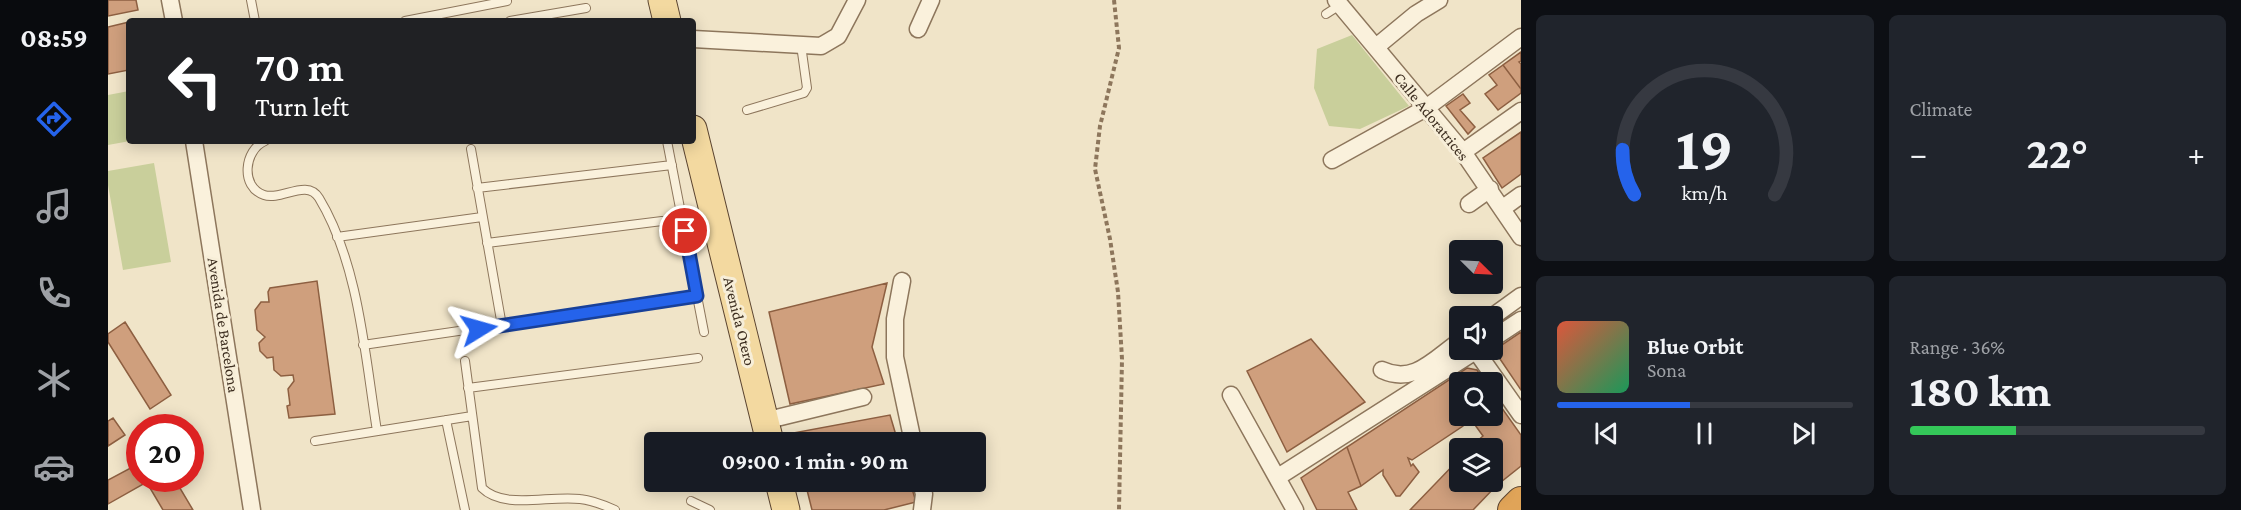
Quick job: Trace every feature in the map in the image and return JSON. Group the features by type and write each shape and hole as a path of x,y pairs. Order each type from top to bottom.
{"highway":[{"path":"1513,510 1521,502"}],"main road":[{"name":"Avenida Otero","path":"696,141 767,432"},
{"path":"782,492 786,510"}],"street":[{"path":"170,0 173,18"},
{"path":"696,39 821,46 838,36 856,0"},
{"path":"918,29 931,0"},
{"path":"1376,47 1416,14 1439,0"},
{"name":"Calle Adoratrices","path":"1334,6 1376,47 1463,152 1521,237"},
{"path":"1332,160 1426,108 1521,37"},
{"path":"1463,152 1521,111"},
{"name":"Avenida de Barcelona","path":"194,144 252,510"},
{"path":"1469,204 1490,189"},
{"path":"1503,208 1521,195"},
{"path":"902,282 895,319 895,357 911,432"},
{"path":"1503,309 1521,296"},
{"path":"1503,332 1521,320"},
{"path":"1382,369 1393,375 1406,376 1418,371 1449,349"},
{"path":"1278,477 1460,360"},
{"path":"1483,360 1521,415"},
{"path":"1231,395 1295,510"},
{"path":"767,432 863,397"},
{"path":"922,510 924,492"}],"lane":[{"path":"251,0 254,18"},
{"path":"420,18 507,0 510,18"},
{"path":"528,18 586,8"},
{"path":"747,110 804,93 807,88 801,45"},
{"path":"261,144 254,149 247,163 252,186 258,192 270,196 302,190 317,194 338,237 354,288 377,431"},
{"path":"668,144 704,333"},
{"path":"471,149 502,326"},
{"path":"477,188 672,165"},
{"path":"338,237 482,217"},
{"path":"487,243 662,221"},
{"path":"363,345 697,296"},
{"path":"468,388 698,358"},
{"path":"465,361 482,488 495,499 508,502 580,499 593,501 615,510"},
{"path":"315,441 472,416"},
{"path":"446,420 465,510"},
{"path":"691,501 710,510"}],"path":[{"path":"1114,0 1119,48 1100,126 1095,169 1110,239 1122,359 1119,510"}],"green space":[{"path":"1352,35 1409,106 1360,129 1329,126 1314,88 1317,49"},
{"path":"126,92 126,142 108,145 108,95"},
{"path":"154,163 171,262 123,270 108,185 108,171"}],"building":[{"path":"108,0 136,0 138,10 108,16"},
{"path":"126,23 126,71 108,74 108,27"},
{"path":"1521,52 1519,62 1521,64 1521,89 1503,65"},
{"path":"1503,65 1521,89 1521,93 1498,110 1485,94 1497,85 1489,75"},
{"path":"1463,94 1470,103 1460,110 1475,127 1468,134 1446,106"},
{"path":"1521,132 1521,174 1502,188 1483,158"},
{"path":"317,281 335,414 289,418 288,389 294,381 293,375 281,376 274,370 273,357 267,358 260,351 259,343 265,337 257,330 255,310 261,302 269,302 270,288"},
{"path":"887,283 872,347 884,384 790,404 769,312"},
{"path":"125,322 171,395 150,409 108,342 108,334"},
{"path":"1521,332 1521,390 1501,360 1503,360 1503,344"},
{"path":"1311,339 1365,402 1287,452 1247,371"},
{"path":"1467,368 1478,372 1461,372"},
{"path":"1449,380 1449,426 1463,426 1412,460 1408,458 1411,466 1413,464 1419,472 1400,496 1396,496 1383,475 1383,470 1361,486 1347,447"},
{"path":"1503,410 1521,435 1521,466 1503,480 1503,438 1481,438 1483,436 1476,426 1503,426"},
{"path":"890,415 895,432 798,432"},
{"path":"113,418 125,435 108,446 108,421"},
{"path":"1347,447 1361,486 1348,492 1357,510 1317,510 1301,478"},
{"path":"1449,469 1449,492 1490,492 1473,510 1410,510"},
{"path":"126,470 126,492 129,492 108,504 108,480"},
{"path":"152,492 182,492 193,510 163,510"},
{"path":"808,492 913,492 916,502 884,510 812,510"}],"route":[{"path":"479,329 697,296 685,231"}]}
